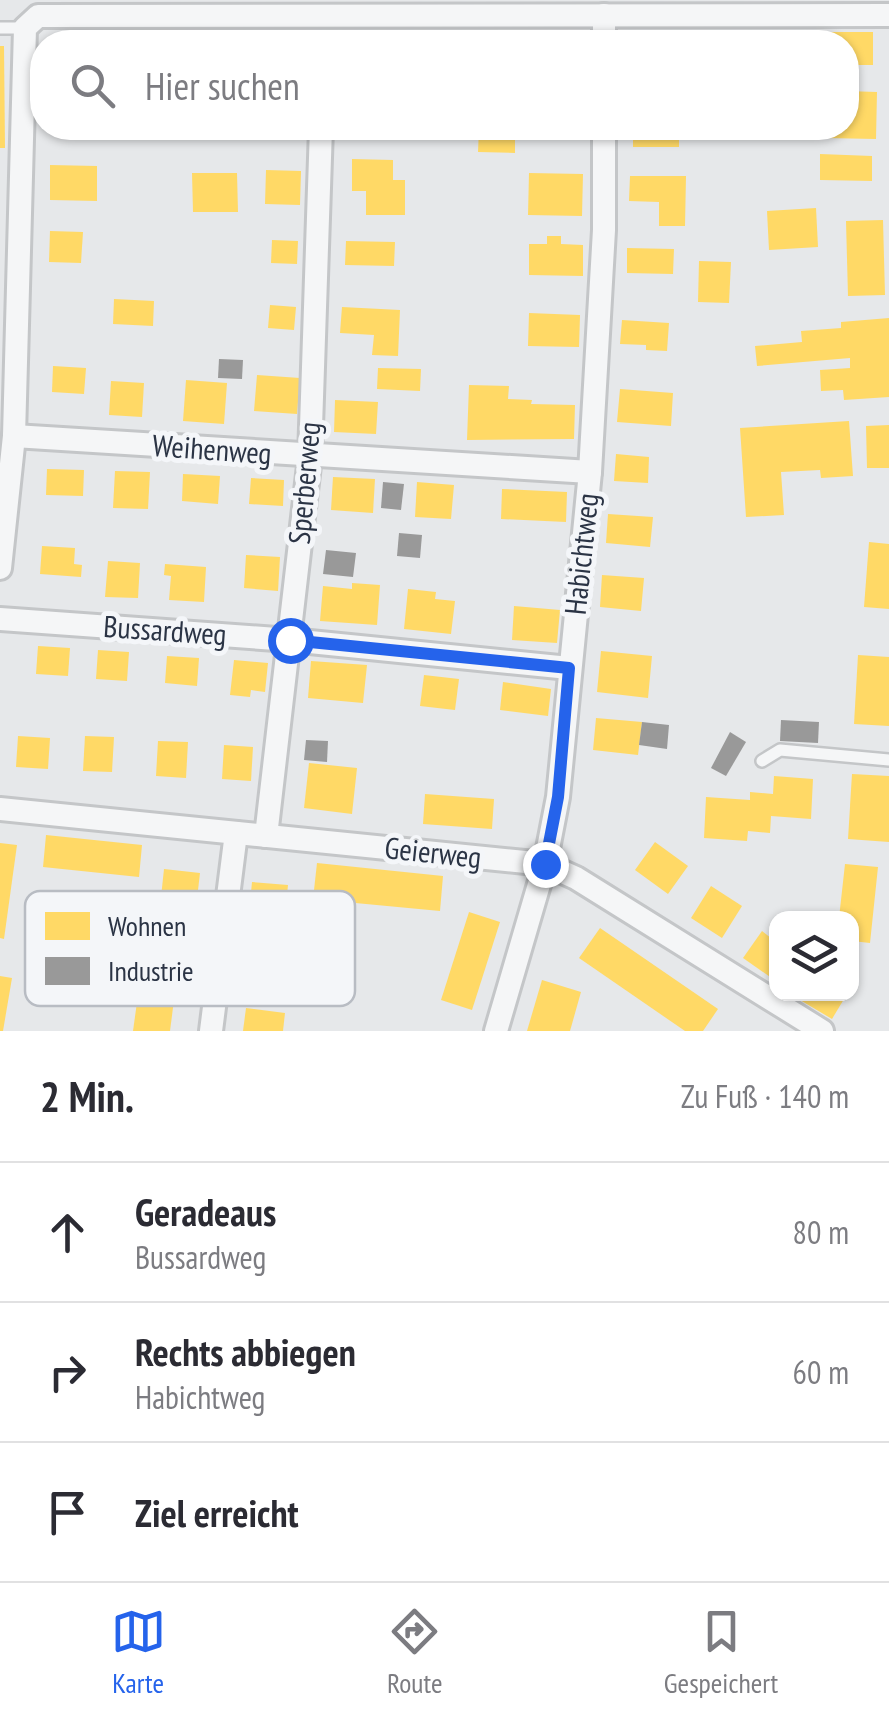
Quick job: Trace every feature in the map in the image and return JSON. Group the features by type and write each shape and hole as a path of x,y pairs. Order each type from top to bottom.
{"street":[{"path":"0,568 14,436 26,28 38,16 61,7 324,18 889,14"},
{"path":"604,15 604,30"},
{"path":"324,18 324,30"},
{"name":"Sperberweg","path":"266,836 310,456 321,140"},
{"name":"Habichtweg","path":"496,1031 545,864 558,797 590,472 604,230 604,140"},
{"name":"Weihenweg","path":"14,436 590,472"},
{"name":"Bussardweg","path":"0,619 290,640 569,668"},
{"name":"Geierweg","path":"0,809 545,864 576,878 822,1031"},
{"path":"229,891 236,833"},
{"path":"211,1031 214,1006"}],"lane":[{"path":"0,28 26,28"},
{"path":"762,761 780,750 889,760"}],"building: Wohnen":[{"path":"859,32 873,32 873,65 859,65"},
{"path":"0,46 4,46 5,148 0,148"},
{"path":"859,91 877,92 876,139 859,139"},
{"path":"478,140 515,140 515,153 478,152"},
{"path":"633,140 679,140 679,147 633,147"},
{"path":"820,154 872,156 872,181 820,180"},
{"path":"352,159 393,160 393,180 405,180 405,215 366,215 366,191 352,191"},
{"path":"50,165 97,166 97,201 50,200"},
{"path":"266,170 301,171 300,205 265,204"},
{"path":"192,173 237,173 238,212 193,212"},
{"path":"529,173 583,174 582,216 528,215"},
{"path":"630,176 686,176 685,226 659,226 659,202 629,201"},
{"path":"816,208 818,247 769,250 767,211"},
{"path":"883,220 885,295 848,296 846,221"},
{"path":"50,231 83,232 81,263 49,262"},
{"path":"547,236 561,236 561,244 583,245 583,276 529,275 529,244 547,244"},
{"path":"272,240 298,241 297,264 271,263"},
{"path":"346,241 395,242 394,266 345,265"},
{"path":"627,248 674,249 673,274 627,273"},
{"path":"699,261 731,262 729,303 698,302"},
{"path":"114,299 154,301 153,326 113,324"},
{"path":"270,305 296,307 294,330 268,328"},
{"path":"342,307 400,310 398,356 372,355 374,335 340,333"},
{"path":"529,313 580,315 579,347 528,346"},
{"path":"889,318 889,397 844,400 843,390 821,391 820,370 850,368 850,358 757,366 755,346 802,342 801,331 841,328 841,322"},
{"path":"622,320 669,323 667,351 620,344"},
{"path":"53,366 86,368 84,394 52,392"},
{"path":"378,368 421,369 420,391 377,389"},
{"path":"257,375 300,378 297,414 254,411"},
{"path":"186,380 227,383 224,424 183,421"},
{"path":"111,381 144,383 142,417 109,415"},
{"path":"469,385 509,386 508,399 532,400 531,404 575,405 574,439 467,440"},
{"path":"620,389 673,393 671,426 617,422"},
{"path":"335,400 378,402 376,434 334,432"},
{"path":"849,421 853,476 821,478 820,470 781,472 784,515 746,517 740,428"},
{"path":"889,425 889,468 867,468 866,426"},
{"path":"616,454 649,457 648,483 614,481"},
{"path":"47,469 84,470 83,496 46,495"},
{"path":"115,471 150,472 148,509 113,508"},
{"path":"183,474 220,476 218,504 182,501"},
{"path":"333,477 375,479 373,513 331,510"},
{"path":"251,478 284,480 283,506 249,504"},
{"path":"417,482 454,485 451,519 415,517"},
{"path":"502,489 567,492 566,522 501,519"},
{"path":"608,514 653,517 650,547 606,543"},
{"path":"869,542 889,544 889,609 864,607"},
{"path":"42,546 75,548 74,564 82,565 81,577 40,574"},
{"path":"246,555 280,557 278,591 244,588"},
{"path":"108,561 140,563 138,598 105,597"},
{"path":"165,564 206,567 204,602 169,600 171,576 164,575"},
{"path":"602,575 644,578 641,611 600,607"},
{"path":"352,583 380,585 377,625 320,621 323,586 352,589"},
{"path":"408,589 436,592 435,599 455,601 451,634 404,629"},
{"path":"514,606 560,610 557,643 512,640"},
{"path":"38,646 70,648 68,676 36,674"},
{"path":"98,650 129,652 127,681 96,679"},
{"path":"601,651 652,656 648,698 597,692"},
{"path":"858,655 889,657 889,726 854,724"},
{"path":"167,656 199,658 197,686 165,683"},
{"path":"234,660 268,663 265,692 251,690 250,697 230,695"},
{"path":"311,661 367,665 363,703 308,698"},
{"path":"424,675 459,679 455,710 420,706"},
{"path":"503,682 551,689 548,716 500,710"},
{"path":"596,718 642,722 638,755 593,750"},
{"path":"18,736 50,738 48,769 16,767"},
{"path":"85,736 114,737 112,772 83,771"},
{"path":"158,741 188,742 186,778 156,776"},
{"path":"224,745 253,747 251,781 222,779"},
{"path":"309,763 357,768 352,814 304,808"},
{"path":"852,774 889,776 889,842 848,839"},
{"path":"774,776 813,779 811,819 771,816 770,833 748,831 747,841 704,838 706,797 750,800 750,792 773,794"},
{"path":"425,794 494,799 492,829 423,824"},
{"path":"46,835 142,845 139,877 43,867"},
{"path":"655,842 688,866 668,894 635,870"},
{"path":"0,843 17,845 4,939 0,938"},
{"path":"317,863 443,876 440,911 355,903 355,891 314,891"},
{"path":"845,864 878,867 870,943 859,942 859,911 840,911"},
{"path":"164,869 200,873 198,891 162,891"},
{"path":"252,882 288,885 287,891 251,891"},
{"path":"711,886 742,906 722,938 691,918"},
{"path":"469,912 500,922 472,1010 441,1000"},
{"path":"600,928 718,1009 703,1031 685,1031 579,958"},
{"path":"762,931 769,936 769,976 743,958"},
{"path":"0,976 12,978 3,1031 0,1031"},
{"path":"542,980 581,992 570,1031 527,1031"},
{"path":"802,1001 843,1001 832,1019"},
{"path":"136,1006 173,1006 170,1031 133,1031"},
{"path":"246,1008 285,1013 283,1031 243,1031"}],"building: Industrie":[{"path":"219,359 243,360 242,379 218,378"},
{"path":"383,482 404,484 401,510 381,508"},
{"path":"399,533 422,535 420,558 397,556"},
{"path":"326,550 356,553 353,577 323,574"},
{"path":"781,720 819,722 818,743 780,741"},
{"path":"642,722 669,725 667,749 639,745"},
{"path":"730,732 746,742 726,776 711,768"},
{"path":"306,740 328,741 327,762 304,760"}],"route":[{"path":"290,640 569,668 558,797 545,864"}]}
